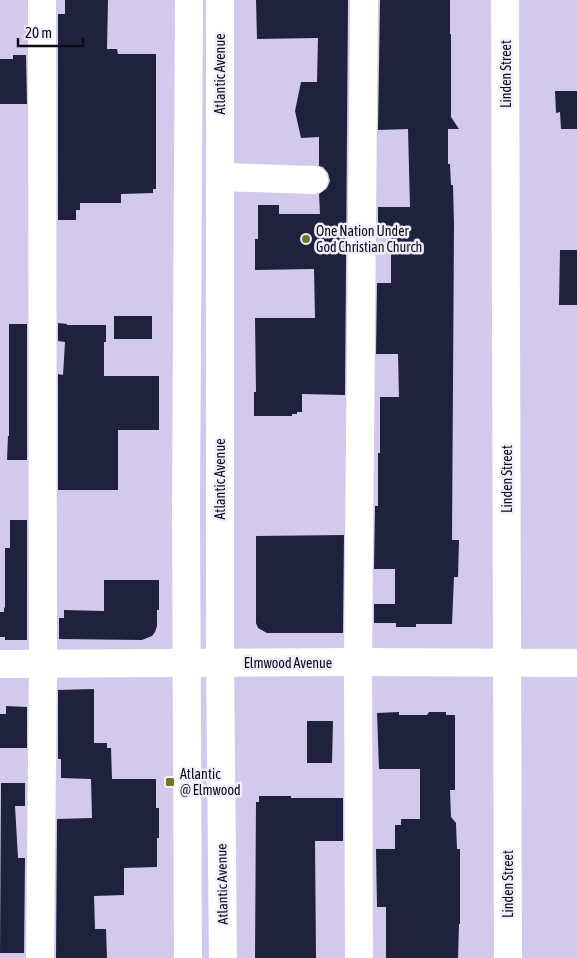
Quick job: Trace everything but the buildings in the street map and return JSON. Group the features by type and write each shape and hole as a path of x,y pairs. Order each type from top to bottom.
{"main road":[{"path":"40,958 43,664 42,0"},
{"path":"188,958 186,663 189,0"},
{"name":"Atlantic Avenue","path":"220,0 220,663 223,958"},
{"path":"359,958 358,662 364,0"},
{"name":"Linden Street","path":"505,0 508,958"},
{"path":"221,177 314,180"},
{"name":"Elmwood Avenue","path":"0,664 358,662 577,664"}],"place":[{"name":"One Nation Under God Christian Church","path":"306,239"},
{"name":"Atlantic @ Elmwood","path":"170,782"}]}
